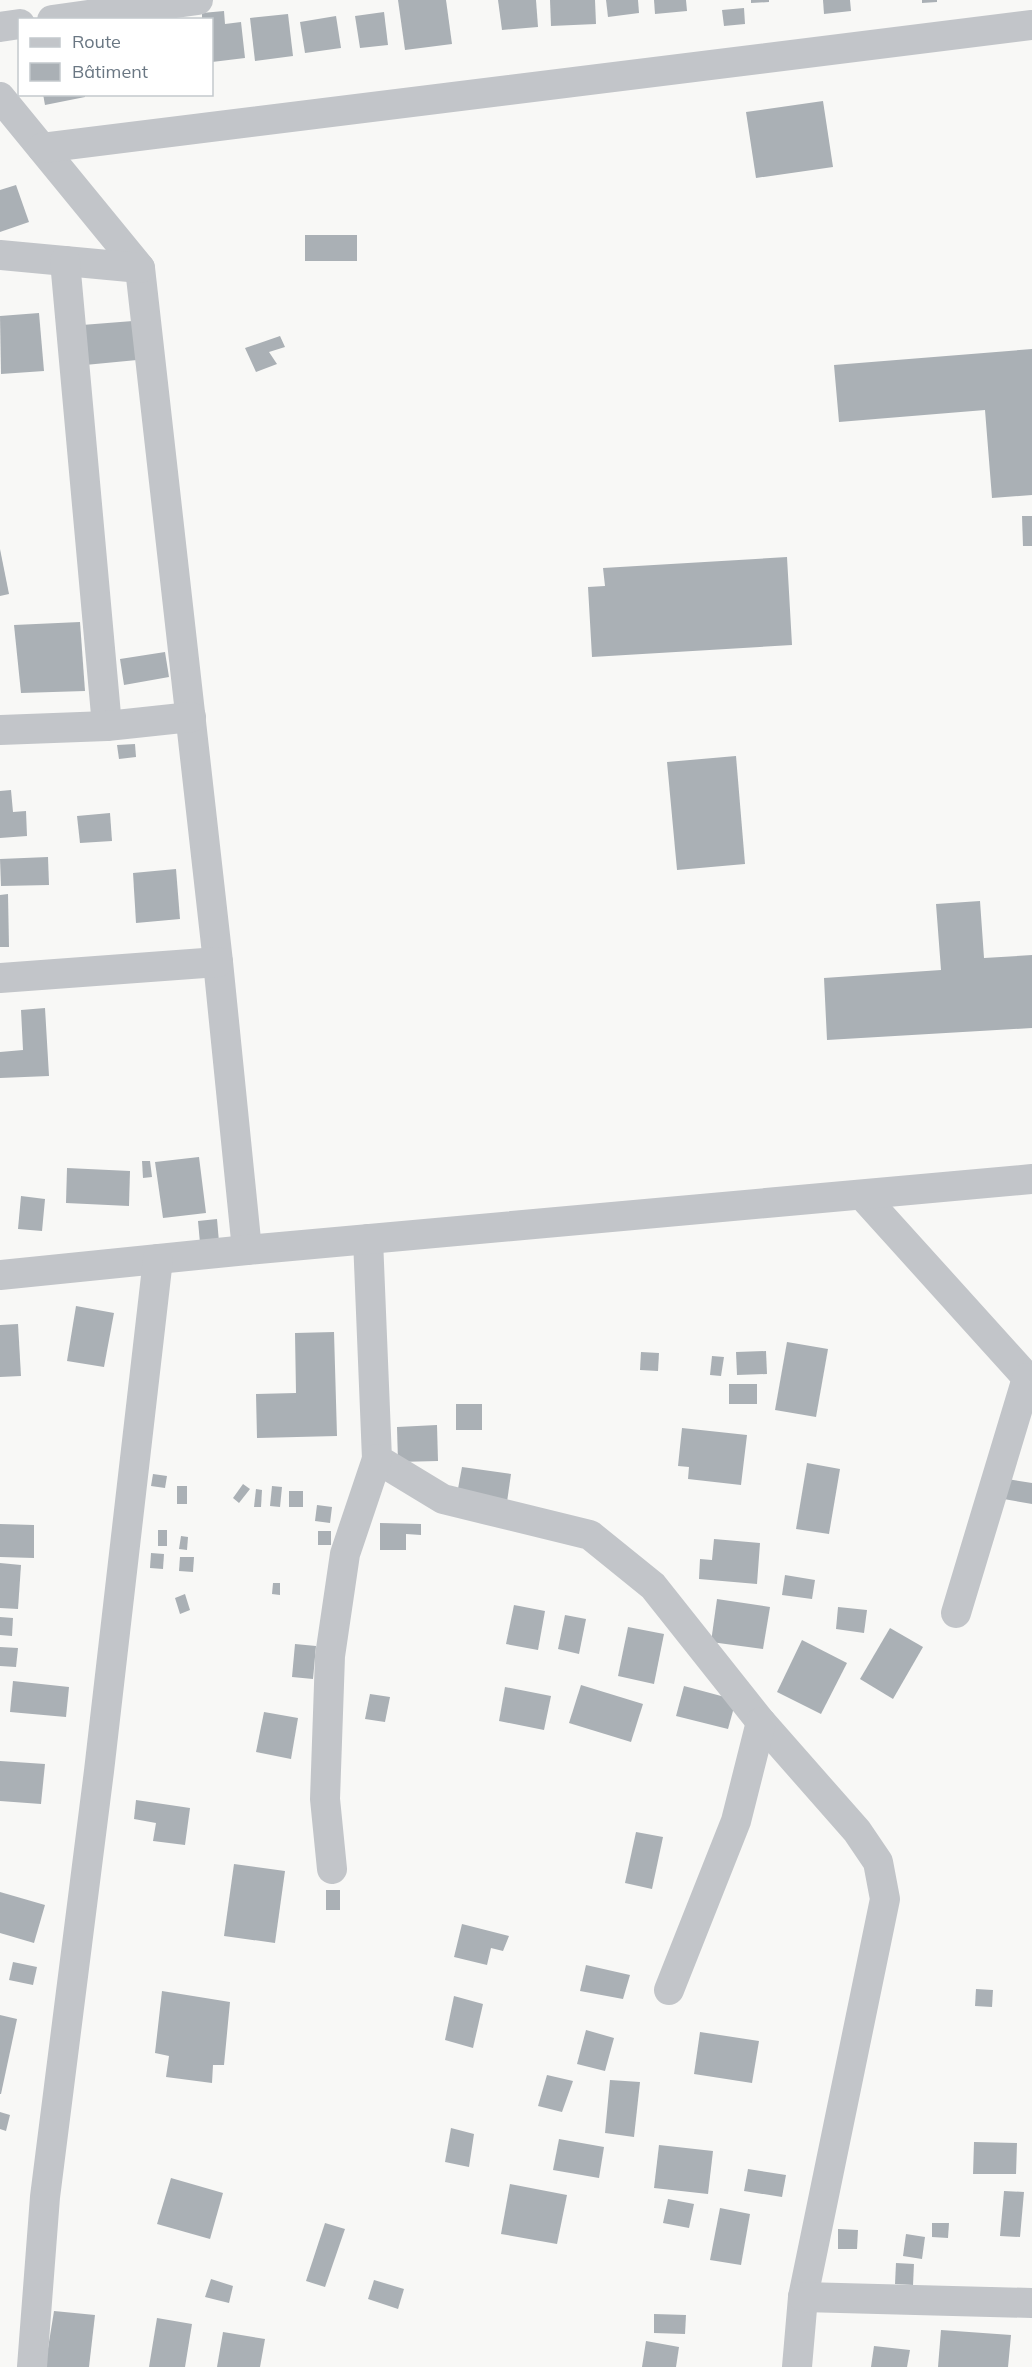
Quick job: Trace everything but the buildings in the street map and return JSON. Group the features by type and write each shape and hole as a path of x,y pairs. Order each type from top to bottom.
{"street":[{"path":"67,18 198,0"},
{"path":"0,27 18,24"},
{"path":"42,148 1032,25"},
{"path":"0,97 140,268 218,962 247,1250"},
{"path":"0,255 140,268"},
{"path":"65,261 107,726"},
{"path":"0,730 107,726 191,717"},
{"path":"0,978 218,962"},
{"path":"0,1275 247,1250 1032,1179"},
{"path":"862,1195 1029,1381 956,1613"},
{"path":"332,1869 325,1799 330,1656 345,1554 377,1460 368,1239"},
{"path":"32,2367 45,2197 99,1772 158,1259"},
{"path":"377,1460 443,1499 590,1535 653,1586 761,1722 857,1831 878,1862 885,1899 803,2297 797,2367"},
{"path":"669,1990 736,1821 761,1722"},
{"path":"803,2297 1032,2303"}]}
